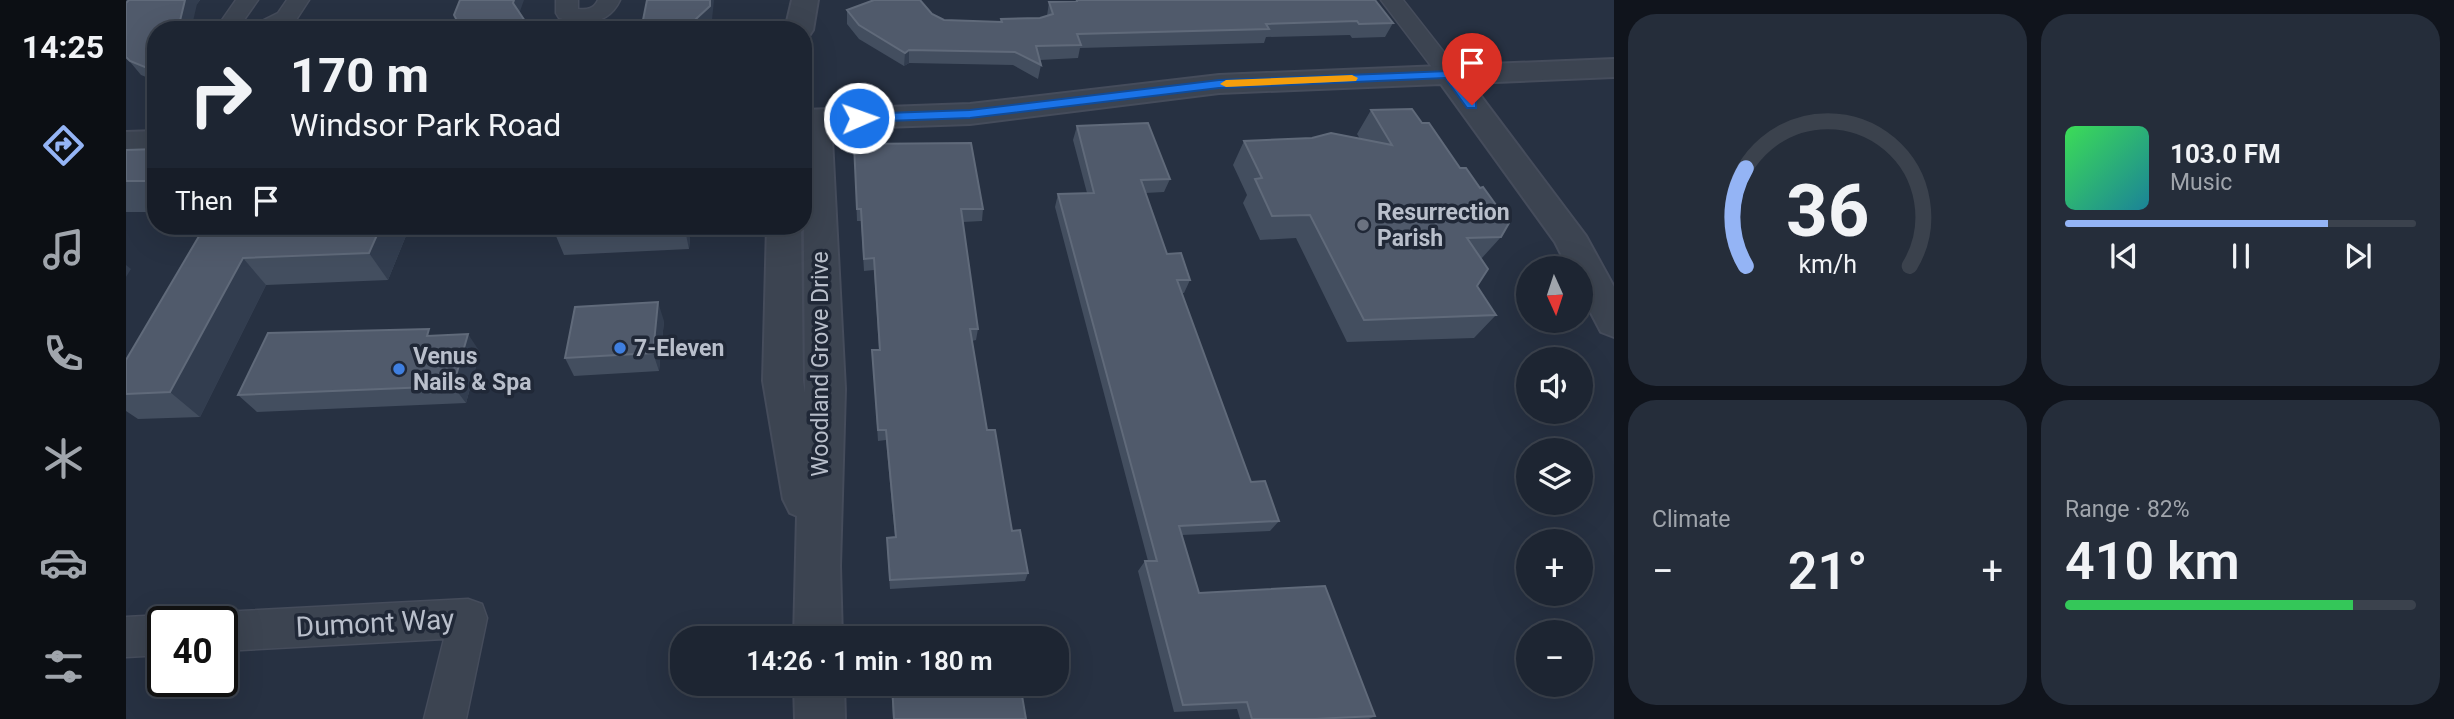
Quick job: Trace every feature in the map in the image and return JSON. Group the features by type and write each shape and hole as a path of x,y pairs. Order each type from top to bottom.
{"street":[{"path":"234,21 247,0"},
{"path":"280,21 286,18 298,0"},
{"path":"567,0 567,13 575,16 595,15 607,5 608,0"},
{"path":"801,21 805,0"},
{"path":"1392,0 1569,236 1614,322"},
{"path":"812,122 970,114 1219,84 1614,68"},
{"name":"Woodland Grove Drive","path":"812,134 816,139 825,389 817,566 818,626"},
{"path":"126,142 147,141"},
{"name":"Woodland Grove Drive","path":"785,235 783,381 817,566"},
{"name":"Dumont Way","path":"238,631 468,618 445,719"},
{"path":"126,637 147,636"},
{"path":"819,696 820,719"}],"building":[{"path":"129,0 185,0 180,21 147,21 147,68 126,57 126,3"},
{"path":"460,0 514,0 513,3 525,21 457,21 454,15"},
{"path":"647,0 710,0 710,6 694,21 643,21"},
{"path":"874,0 920,0 932,14 944,20 1002,22 1001,19 1040,18 1053,14 1049,2 1077,0 1375,0 1393,23 1359,24 1357,21 1266,24 1269,29 1077,34 1081,45 1036,46 1041,65 1015,52 909,50 905,53 859,25 847,10"},
{"name":"Resurrection Parish","path":"1412,109 1422,123 1429,123 1460,168 1466,168 1480,188 1483,187 1509,223 1501,237 1467,238 1488,269 1477,286 1496,315 1364,320 1310,215 1272,216 1255,179 1262,178 1244,141 1312,138 1331,133 1392,145 1371,110"},
{"path":"1148,123 1170,179 1141,180 1167,254 1181,253 1190,280 1177,280 1251,482 1265,481 1279,521 1179,526 1199,593 1325,586 1375,716 1252,719 1247,702 1183,705 1145,561 1157,561 1058,194 1094,193 1077,126"},
{"path":"971,143 983,209 961,209 978,329 970,329 987,430 995,430 1012,531 1020,530 1028,573 890,580 887,538 896,537 886,430 878,430 872,350 880,350 874,258 864,259 861,209 857,209 854,144"},
{"path":"147,149 147,181 126,181 126,150"},
{"path":"200,235 377,235 369,253 243,258 170,392 126,394 126,360"},
{"path":"658,302 653,353 565,358 575,307"},
{"path":"429,329 427,336 468,334 453,386 238,395 268,333"},
{"path":"893,696 1022,696 1026,719 894,719"}],"slow traffic":[{"path":"1226,84 1352,78"}],"place":[{"name":"Resurrection Parish","path":"1363,225"},
{"name":"7-Eleven","path":"620,348"},
{"name":"Venus Nails & Spa","path":"399,369"}],"route":[{"path":"859,118 970,114 1219,84 1449,74 1472,105"}]}
